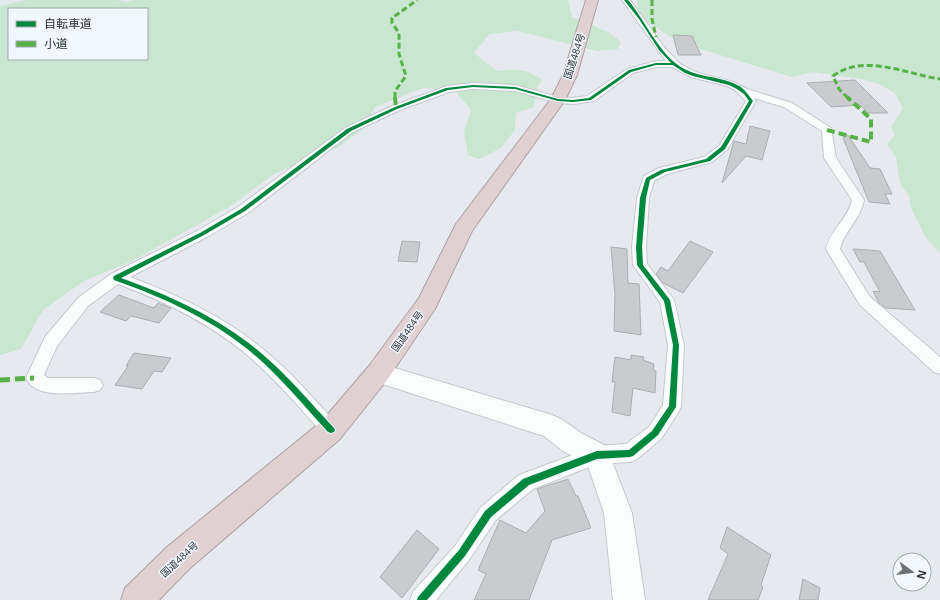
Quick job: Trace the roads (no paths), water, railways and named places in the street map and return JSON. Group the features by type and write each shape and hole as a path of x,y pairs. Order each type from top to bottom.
{"highway":[{"name":"国道484号","path":"136,600 178,558 332,430 378,373 427,303 463,229 558,100 570,75 592,0"}],"street":[{"path":"626,0 672,64 687,72 730,84 746,92 788,105 827,130 830,158 858,200 856,210 835,240 833,249 865,301 940,367"},
{"path":"94,385 46,385 34,378 51,342 83,302 116,278 202,234 243,210 349,130 396,108 446,89 473,86 515,88 558,100 573,101 590,99 630,70 656,64 672,64"},
{"path":"421,600 462,553 488,514 526,482 597,455 630,453 656,433 672,406 676,345 667,300 640,265 639,247 643,198 648,179 663,171 708,160 723,148 751,101 746,92"},
{"path":"116,278 151,290 224,328 260,356 332,430"},
{"path":"378,373 552,427 572,442 597,455 618,513 629,600"}]}
